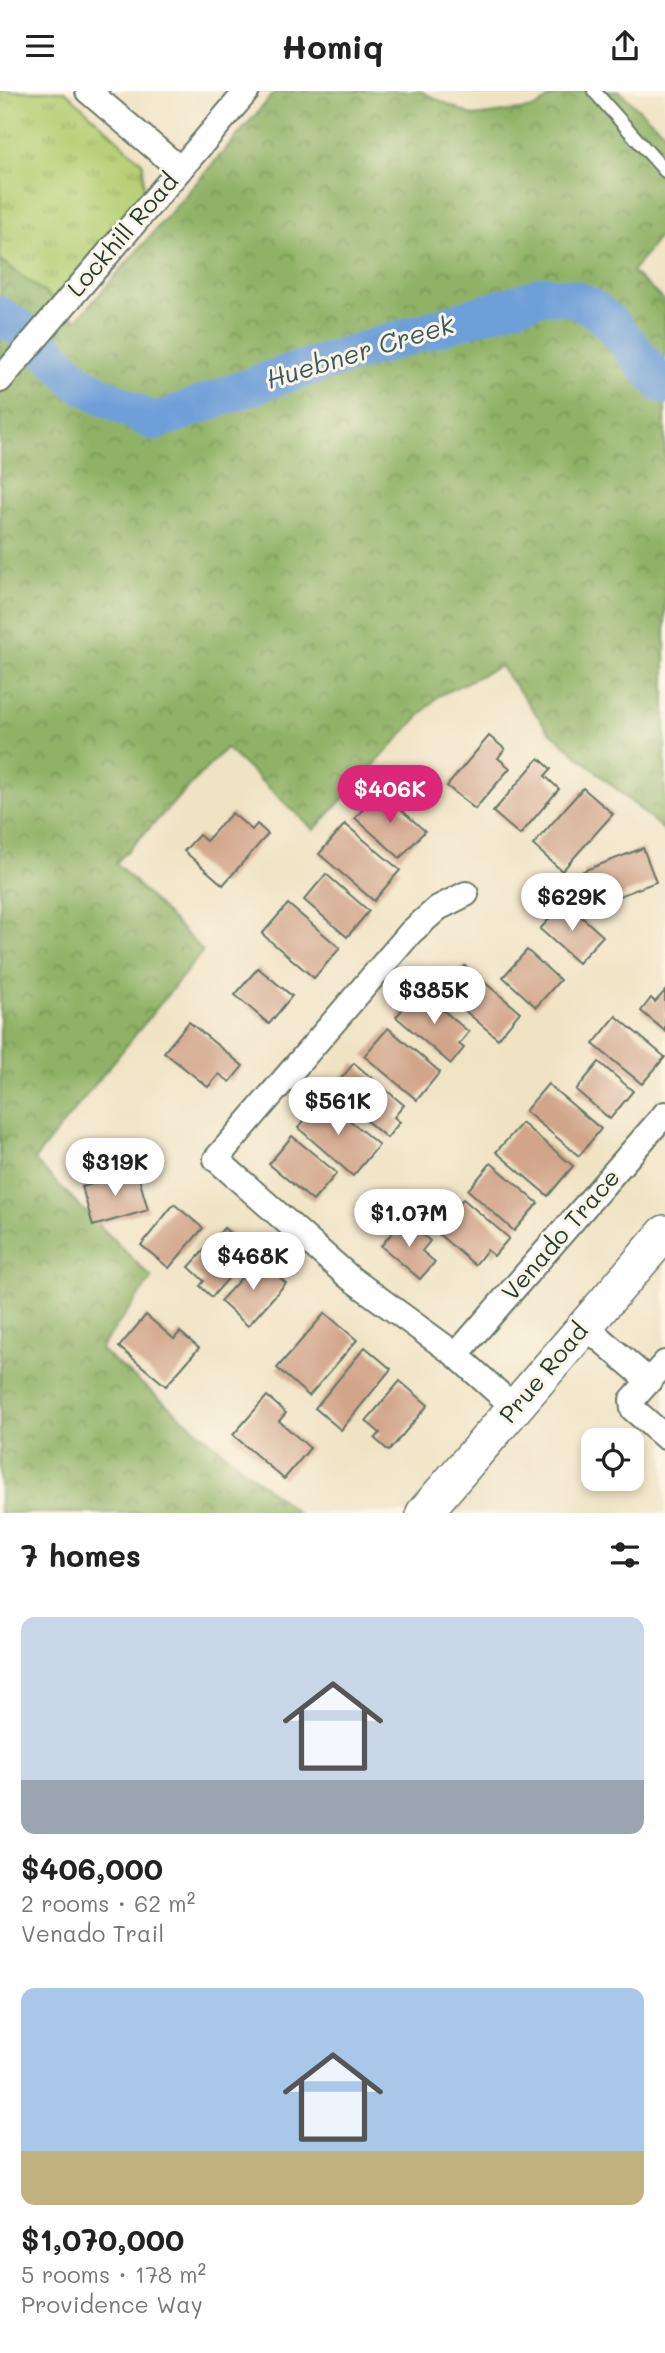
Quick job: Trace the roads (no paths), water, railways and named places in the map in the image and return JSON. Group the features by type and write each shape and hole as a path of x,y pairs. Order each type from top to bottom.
{"main road":[{"name":"Prue Road","path":"424,1513 665,1233"}],"street":[{"path":"88,91 180,169"},
{"name":"Lockhill Road","path":"0,380 247,91"},
{"path":"466,894 438,908 411,932 216,1159 349,1277 456,1355 514,1407"},
{"name":"Venado Trace","path":"456,1355 665,1114"},
{"path":"584,1325 657,1372 632,1400 633,1409 665,1437"}],"lane":[{"path":"594,91 665,171"}],"waterway":[{"name":"Huebner Creek","path":"46,349 79,383 154,422 277,377 544,295 561,296 591,307 603,317 665,386"},
{"name":"Huebner Creek","path":"0,315 22,330"}]}
